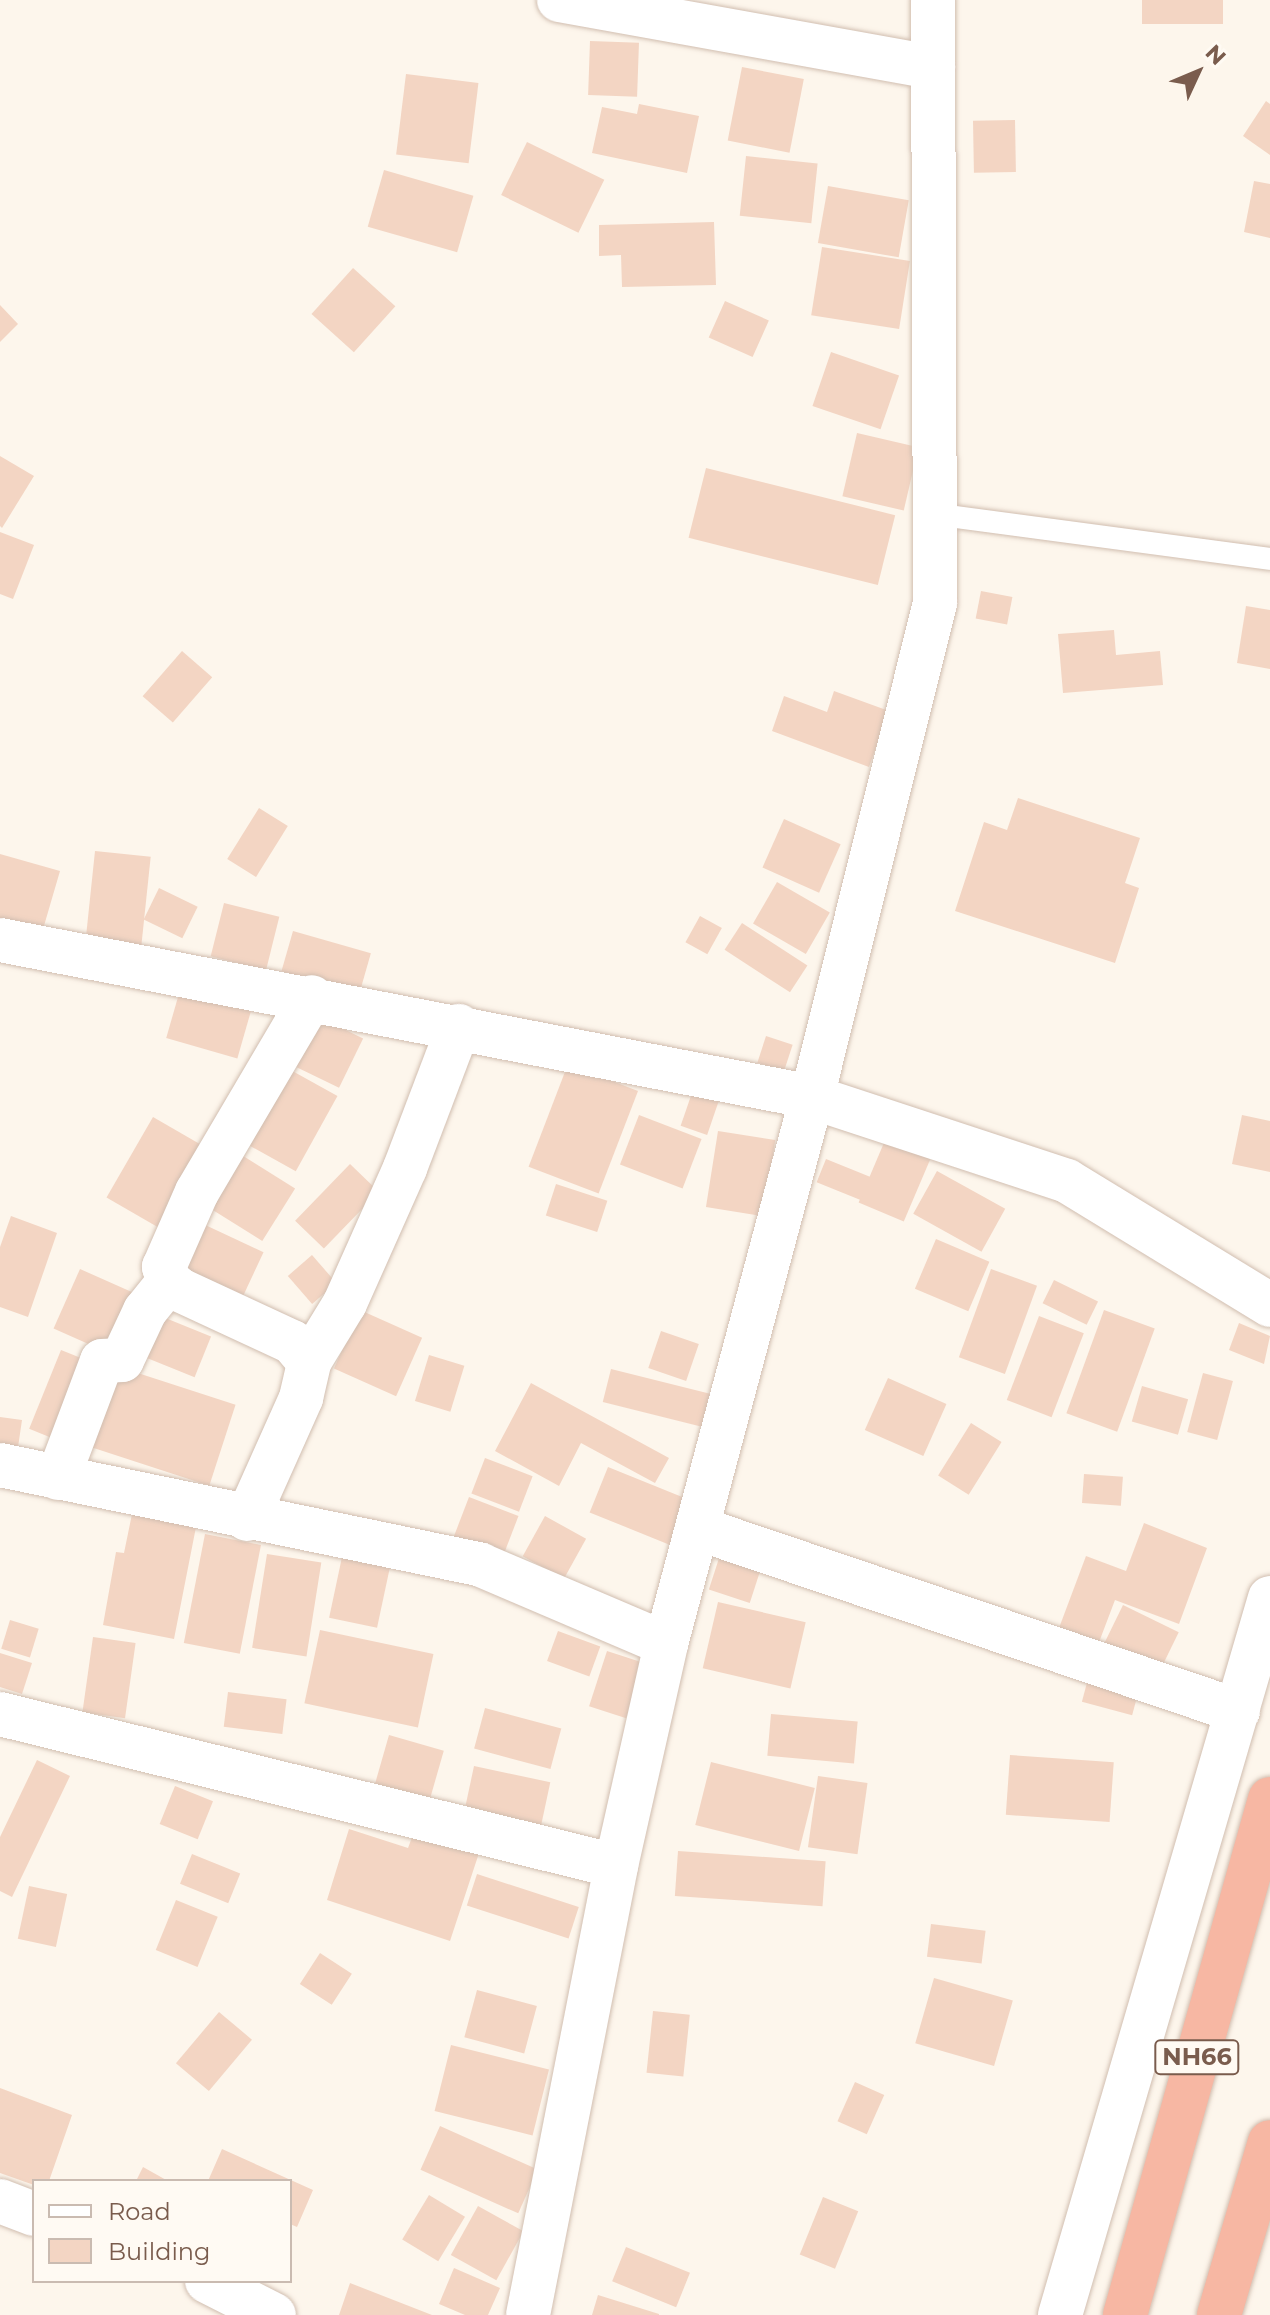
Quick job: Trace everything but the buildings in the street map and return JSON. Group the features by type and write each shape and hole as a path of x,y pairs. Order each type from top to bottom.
{"highway":[{"name":"NH66","path":"1125,2315 1270,1799"},
{"path":"1219,2315 1270,2142"}],"street":[{"path":"563,0 933,67"},
{"path":"528,2315 616,1866 666,1644 812,1097 935,603 933,0"},
{"path":"0,940 312,997 812,1097 1067,1181 1270,1305"},
{"path":"309,1362 292,1342 169,1281 164,1267 175,1234 312,997"},
{"path":"247,1519 301,1398 309,1362 351,1289 459,1026"},
{"path":"58,1478 102,1361 122,1360 145,1311 169,1281"},
{"path":"0,1465 247,1519 481,1565 666,1644"},
{"path":"697,1528 1238,1711"},
{"path":"1060,2315 1270,1598"},
{"path":"0,1714 616,1866"},
{"path":"0,2201 32,2213"},
{"path":"211,2283 274,2315"}],"lane":[{"path":"934,514 1270,559"}]}
